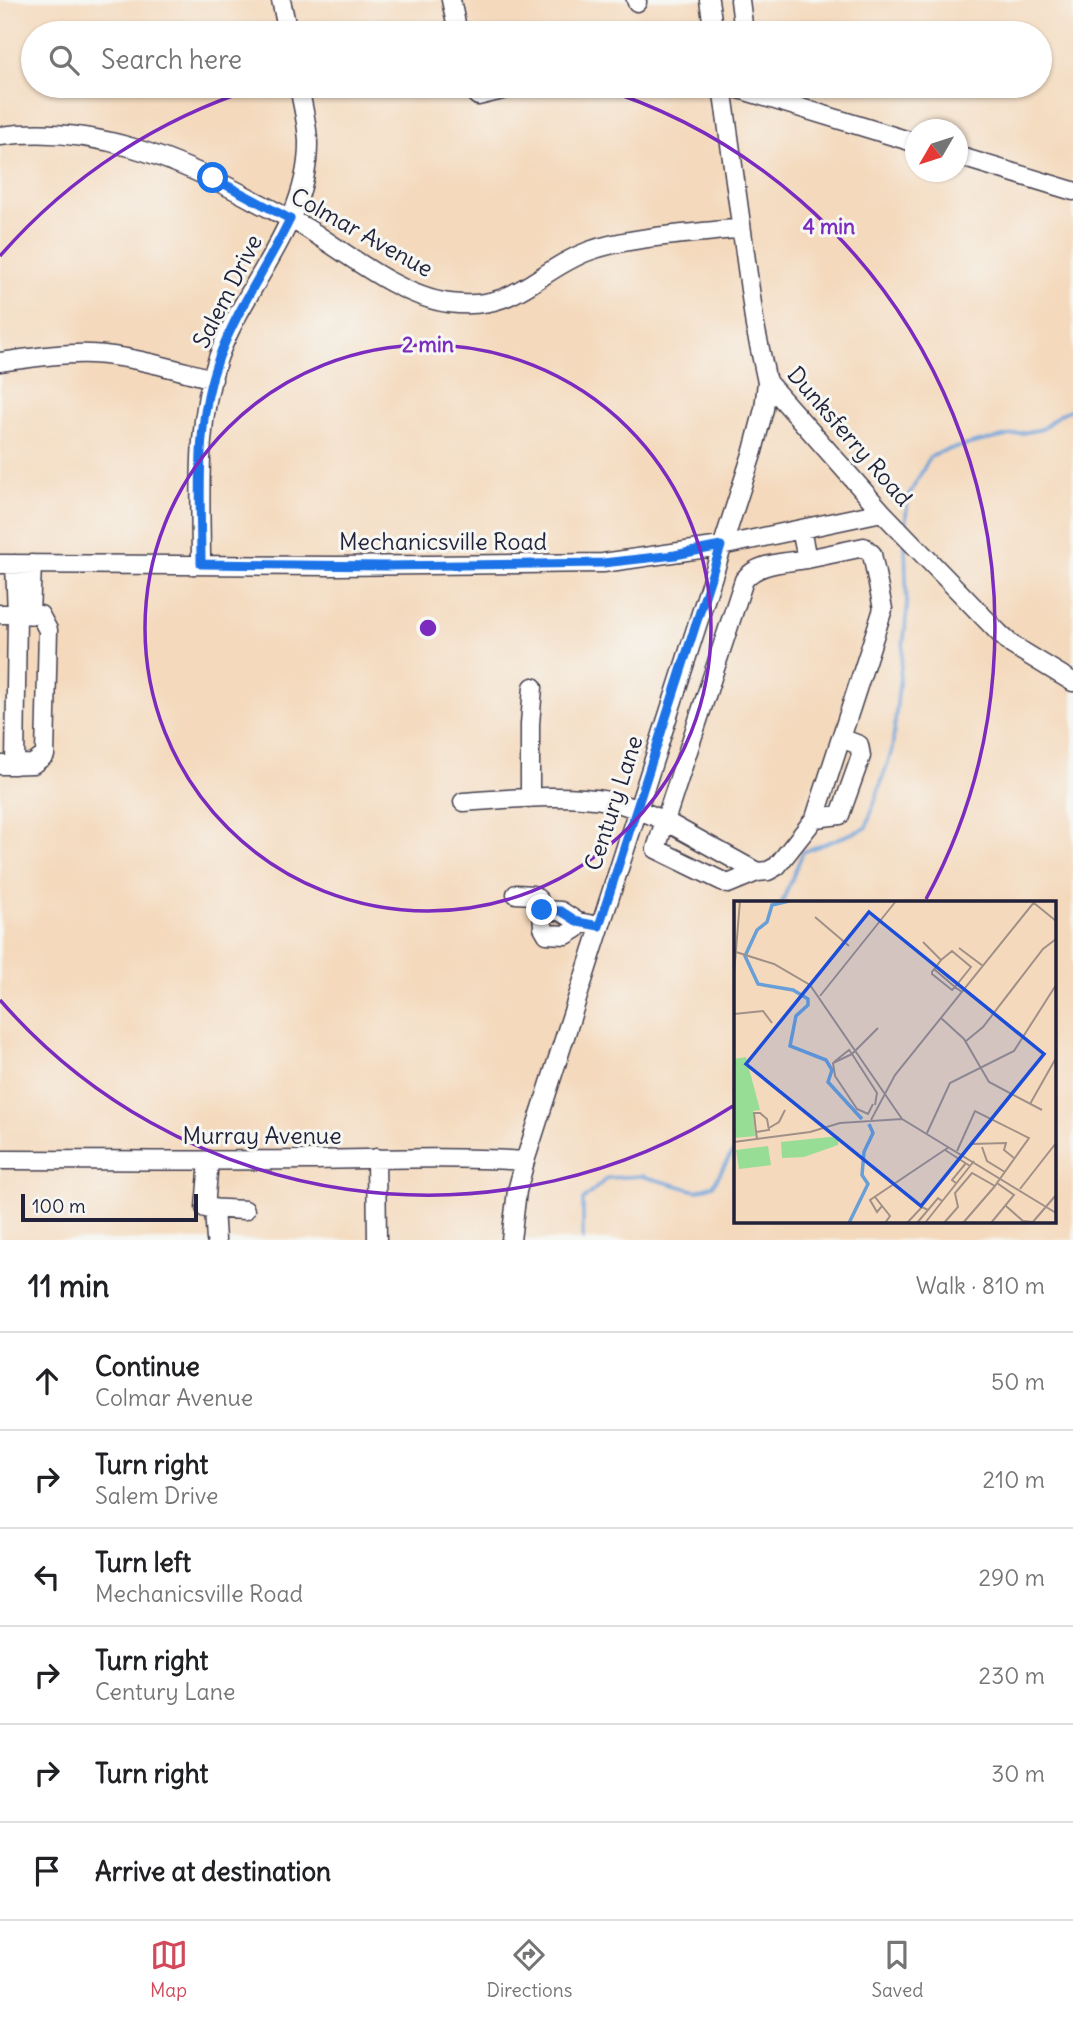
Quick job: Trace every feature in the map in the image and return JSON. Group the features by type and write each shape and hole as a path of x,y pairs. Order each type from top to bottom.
{"street":[{"path":"281,0 285,21"},
{"path":"452,0 455,21"},
{"path":"709,0 712,21"},
{"path":"740,0 743,21"},
{"name":"Salem Drive","path":"201,564 202,421 218,358 303,189 308,141 301,98"},
{"name":"Dunksferry Road","path":"724,98 755,326 767,382 926,558 1006,639 1073,682"},
{"path":"779,98 905,140"},
{"name":"Colmar Avenue","path":"0,136 47,133 89,137 147,151 213,178 290,219 372,271 438,301 476,304 492,302 510,296 591,250 643,240 741,228"},
{"path":"968,159 1073,191"},
{"path":"0,362 65,354 103,355 213,379"},
{"name":"Century Lane","path":"511,1240 517,1191 525,1161 753,451 764,409 767,382"},
{"name":"Mechanicsville Road","path":"16,564 386,566 603,563 675,555 801,530 888,517"},
{"path":"801,530 807,559"},
{"path":"864,547 872,554 883,609 841,738 815,818 777,866 728,884 656,849 744,580 751,571 761,567 864,547"},
{"path":"16,564 16,614 8,692 8,765 33,764 45,755 48,630 40,615 16,614"},
{"path":"530,798 533,687"},
{"path":"815,818 840,815 861,756 859,745 841,738"},
{"path":"463,802 530,798 610,801 665,821 757,872"},
{"path":"516,894 533,895 539,901 543,927 547,934 566,935 576,929 578,922"},
{"path":"542,910 561,911 578,922 599,926"},
{"path":"376,1158 377,1240"},
{"name":"Murray Avenue","path":"0,1160 480,1158 525,1161"},
{"path":"209,1160 205,1208 245,1210"},
{"path":"214,1208 216,1240"}],"waterway":[{"path":"905,526 908,497 930,457 978,442 1042,429 1073,408"},
{"path":"782,901 803,852 866,828 892,750 907,610 905,544"},
{"path":"583,1240 583,1200 607,1178 642,1176 697,1191 713,1185 734,1152"}],"route":[{"path":"213,178 290,219 231,330 218,358 208,393 200,447 201,564 386,566 603,563 675,555 721,546 695,634 599,926 578,922 561,911 542,910"}]}
